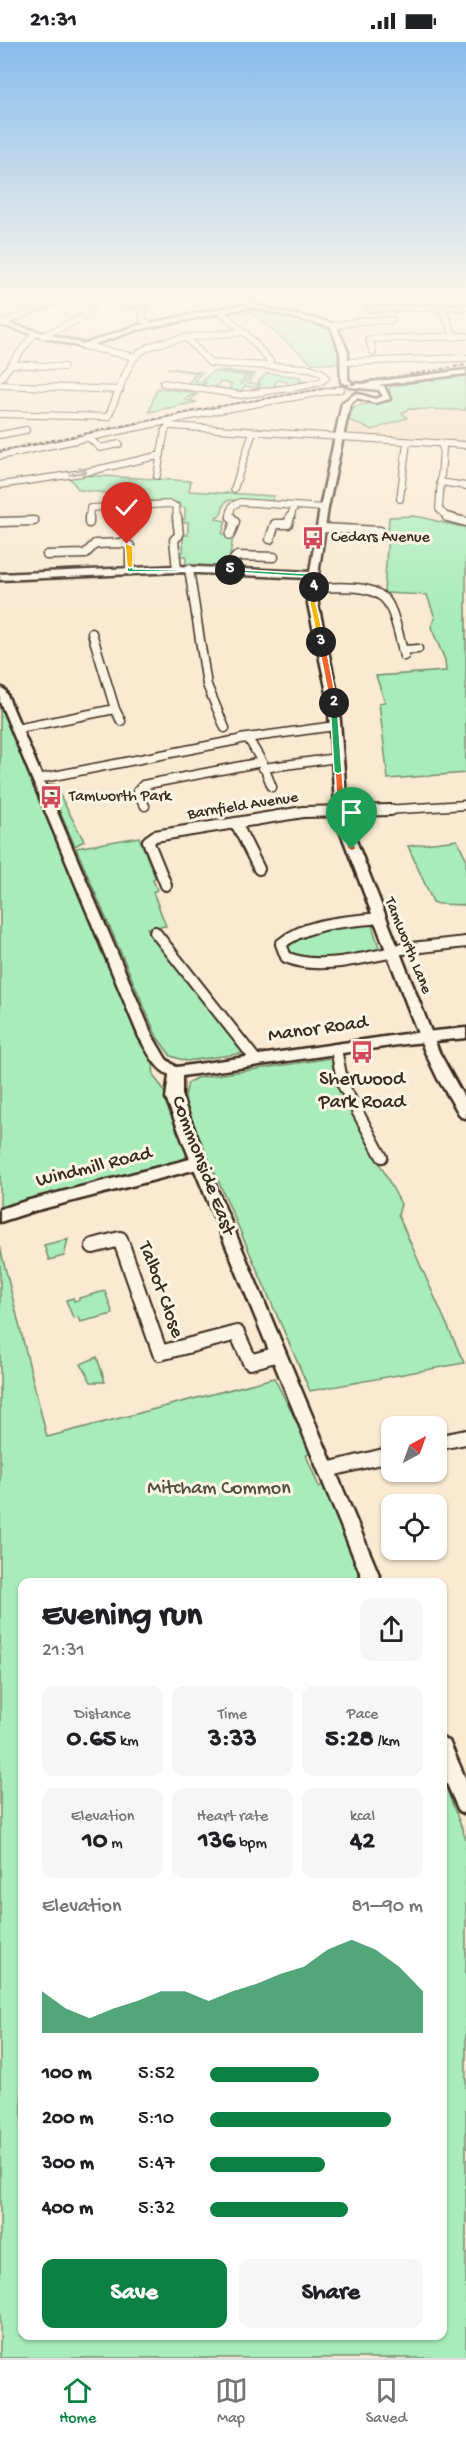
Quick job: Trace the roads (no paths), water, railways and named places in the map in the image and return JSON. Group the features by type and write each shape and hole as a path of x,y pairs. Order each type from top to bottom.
{"main road":[{"name":"Manor Road","path":"175,1072 426,1036 466,1033"},
{"name":"Commonside East","path":"175,1072 174,1098 199,1163"},
{"name":"Windmill Road","path":"0,1216 32,1205 199,1163"}],"street":[{"path":"0,414 108,417 115,402"},
{"path":"0,456 88,437 281,402"},
{"name":"Tamworth Lane","path":"346,402 324,508 313,575 313,604 333,697 341,812 346,834 426,1036"},
{"path":"345,410 376,402"},
{"path":"167,424 466,447"},
{"path":"157,476 167,424"},
{"path":"0,435 26,430"},
{"path":"234,489 253,432"},
{"path":"88,437 100,448 119,444"},
{"path":"400,500 406,442"},
{"path":"441,445 443,448 439,509 447,517 466,522"},
{"path":"454,448 466,447"},
{"path":"0,485 82,473 161,455"},
{"path":"0,491 46,483 42,478"},
{"path":"440,482 466,484"},
{"path":"230,536 235,522 230,515 233,505 240,502 324,508"},
{"path":"89,523 90,508 158,505 176,507 179,535 174,540 177,569"},
{"path":"270,539 274,524 288,525 294,506"},
{"path":"0,522 35,520"},
{"path":"321,528 380,531"},
{"path":"47,555 85,554 89,552 91,546 97,544 125,543 130,546 130,571"},
{"path":"236,571 234,559 238,556 274,557"},
{"path":"0,578 177,569 313,575"},
{"path":"189,569 207,685 225,729 239,739 263,765 272,787"},
{"path":"314,588 362,589 383,596 391,606 403,653 418,649"},
{"path":"92,633 121,721"},
{"name":"Commonside East","path":"0,690 146,1037 161,1062 175,1072"},
{"path":"16,729 116,710"},
{"path":"38,779 239,739 335,726"},
{"path":"145,806 137,792 143,785 263,765 337,758"},
{"name":"Barnfield Avenue","path":"166,885 148,844 150,838 303,812 466,805"},
{"path":"236,823 259,869"},
{"path":"380,918 316,928 287,938 281,944 282,950 288,958 305,962 338,961 466,942"},
{"path":"155,932 256,1060"},
{"path":"426,1036 445,1079 466,1113"},
{"path":"336,1049 343,1085 382,1157"},
{"name":"Commonside East","path":"199,1163 371,1578"},
{"name":"Talbot Close","path":"93,1246 120,1239 160,1353 237,1333 250,1362 278,1354"},
{"path":"447,1441 466,1437"},
{"path":"327,1470 381,1457"},
{"path":"447,1760 466,1804"}],"railway":[{"path":"0,451 244,402"}],"place":[{"name":"Cedars Avenue","path":"313,538"},
{"name":"Tamworth Park","path":"51,797"},
{"name":"Sherwood Park Road","path":"362,1052"}],"park label":[{"name":"Mitcham Common","path":"219,1489"}]}
